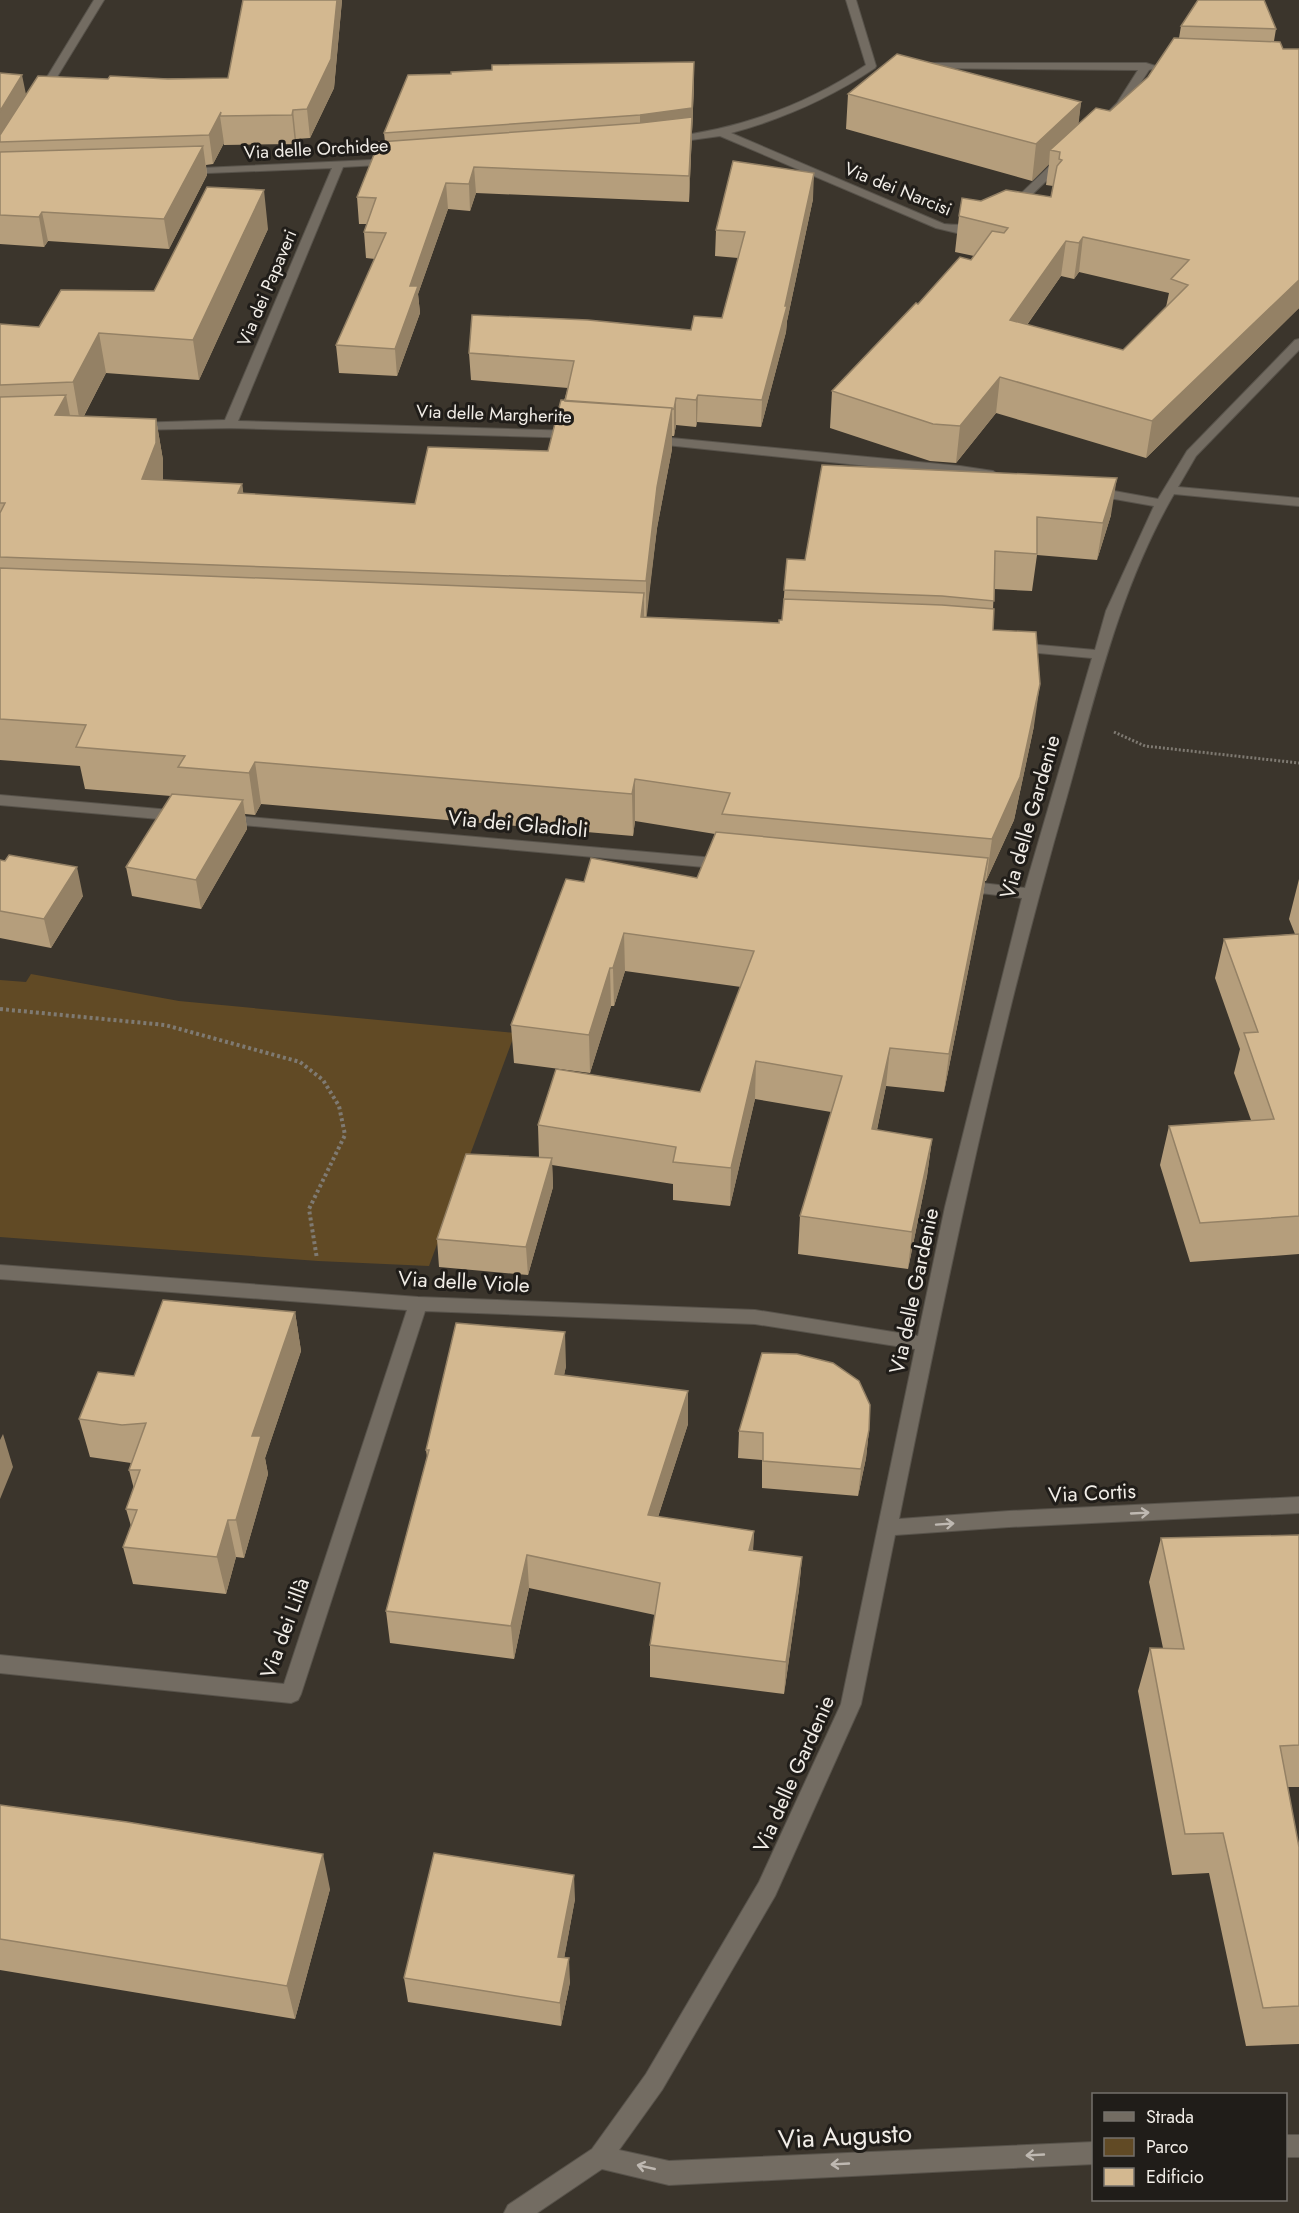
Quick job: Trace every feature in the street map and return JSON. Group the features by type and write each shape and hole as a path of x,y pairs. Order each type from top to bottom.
{"street":[{"path":"37,102 99,0"},
{"path":"851,0 872,66"},
{"path":"652,142 722,133 773,117 854,79 872,66 883,66"},
{"path":"907,66 1169,67"},
{"path":"1104,121 1120,105 1146,66"},
{"name":"Via dei Narcisi","path":"722,133 940,226 977,231 1000,219 1071,152"},
{"name":"Via delle Orchidee","path":"175,171 338,166 408,161"},
{"name":"Via dei Papaveri","path":"230,424 338,166"},
{"name":"Via delle Gardenie","path":"516,2213 600,2157 654,2082 768,1889 851,1704 954,1207 1031,894 1113,611 1166,497 1191,454 1299,344"},
{"name":"Via delle Margherite","path":"127,427 230,424 593,435"},
{"path":"640,439 960,470 1005,477"},
{"path":"1083,490 1166,497 1299,502"},
{"path":"1007,646 1100,655"},
{"name":"Via dei Gladioli","path":"0,800 746,865"},
{"path":"945,884 1031,894"},
{"name":"Via delle Viole","path":"0,1272 418,1304 755,1317 926,1344"},
{"name":"Via dei Lillà","path":"0,1664 291,1694 418,1304"},
{"name":"Via Cortis","path":"886,1528 1010,1519 1299,1505"},
{"name":"Via Augusto","path":"600,2157 669,2173 1092,2153"}],"path":[{"path":"1084,707 1113,732 1145,746 1299,763"},
{"path":"0,1009 165,1025 300,1062 323,1080 339,1106 345,1136 309,1209 312,1238 328,1297"}],"green space":[{"path":"31,974 179,1001 515,1033 429,1266 318,1261 0,1237 0,980 26,982"}],"building":[{"path":"243,0 337,0 331,59 307,109 293,110 292,115 220,116 221,112 209,135 0,142 0,135 38,76 108,79 110,76 168,79 228,78"},
{"path":"1198,0 1264,0 1276,29 1181,26"},
{"path":"1174,38 1280,42 1283,49 1299,49 1299,280 1152,421 1000,377 960,426 933,424 832,391 916,303 918,304 960,257 971,260 992,231 1004,233 1008,228 959,216 962,198 981,201 1006,190 1051,197 1057,166 1062,160 1059,159 1060,152 1050,150 1096,108 1110,111 1148,77","holes":["1083,237 1189,260 1171,279 1188,285 1123,350 1010,320 1066,241 1079,243"]},
{"path":"897,54 1081,102 1036,144 848,94"},
{"path":"694,62 692,108 640,115 384,133 408,75 492,70 492,65"},
{"path":"0,73 22,75 0,111"},
{"path":"692,117 689,176 474,167 469,184 446,183 410,286 418,286 395,349 336,345 386,233 364,232 376,198 357,197 379,142 640,123"},
{"path":"203,146 164,219 42,212 39,217 0,215 0,152"},
{"path":"733,161 814,173 785,306 787,306 762,400 698,395 696,400 676,398 674,409 565,401 574,361 469,353 472,315 588,320 691,330 694,316 722,318 745,232 716,230"},
{"path":"207,187 264,190 193,340 99,333 73,382 0,385 0,324 39,327 61,290 154,291"},
{"path":"66,395 55,415 156,419 156,443 142,479 242,484 238,493 415,504 428,447 548,451 561,400 672,408 657,487 646,581 0,557 0,513 5,503 0,503 0,397"},
{"path":"822,465 1117,478 1103,523 1037,517 1037,554 995,551 994,601 942,596 784,590 787,559 805,560"},
{"path":"0,568 644,593 641,617 779,623 779,620 782,620 784,599 994,609 993,630 1036,632 1040,684 1020,777 992,839 722,814 730,793 635,779 632,794 255,762 249,773 178,767 185,756 76,747 86,725 0,719"},
{"path":"172,794 243,800 196,880 126,867"},
{"path":"716,832 988,858 949,1054 890,1048 872,1129 932,1139 912,1232 800,1216 842,1076 756,1061 731,1168 673,1162 676,1147 538,1125 556,1069 700,1092 754,951 624,933 613,968 610,968 589,1035 511,1025 566,879 584,882 591,858 697,878"},
{"path":"9,855 77,867 44,919 0,911 0,860 5,861"},
{"path":"1299,934 1299,1216 1200,1223 1169,1126 1274,1119 1244,1033 1258,1032 1224,939"},
{"path":"466,1154 552,1158 526,1247 437,1239"},
{"path":"163,1300 295,1312 252,1436 261,1436 236,1520 228,1520 217,1557 123,1547 137,1510 126,1509 140,1470 129,1470 146,1423 122,1425 79,1419 98,1372 134,1376"},
{"path":"456,1323 565,1332 555,1374 688,1391 648,1515 754,1531 749,1550 802,1557 786,1662 650,1645 660,1583 527,1555 511,1626 386,1611 429,1450 426,1450"},
{"path":"762,1353 797,1354 833,1363 859,1381 870,1405 869,1430 861,1469 763,1461 763,1433 739,1431"},
{"path":"1299,1535 1299,1745 1280,1746 1299,1847 1299,2006 1263,2008 1223,1833 1185,1834 1150,1648 1184,1649 1161,1538"},
{"path":"0,1805 127,1822 323,1854 287,1986 0,1939"},
{"path":"434,1853 574,1875 558,1957 569,1958 560,2003 404,1978"}]}
